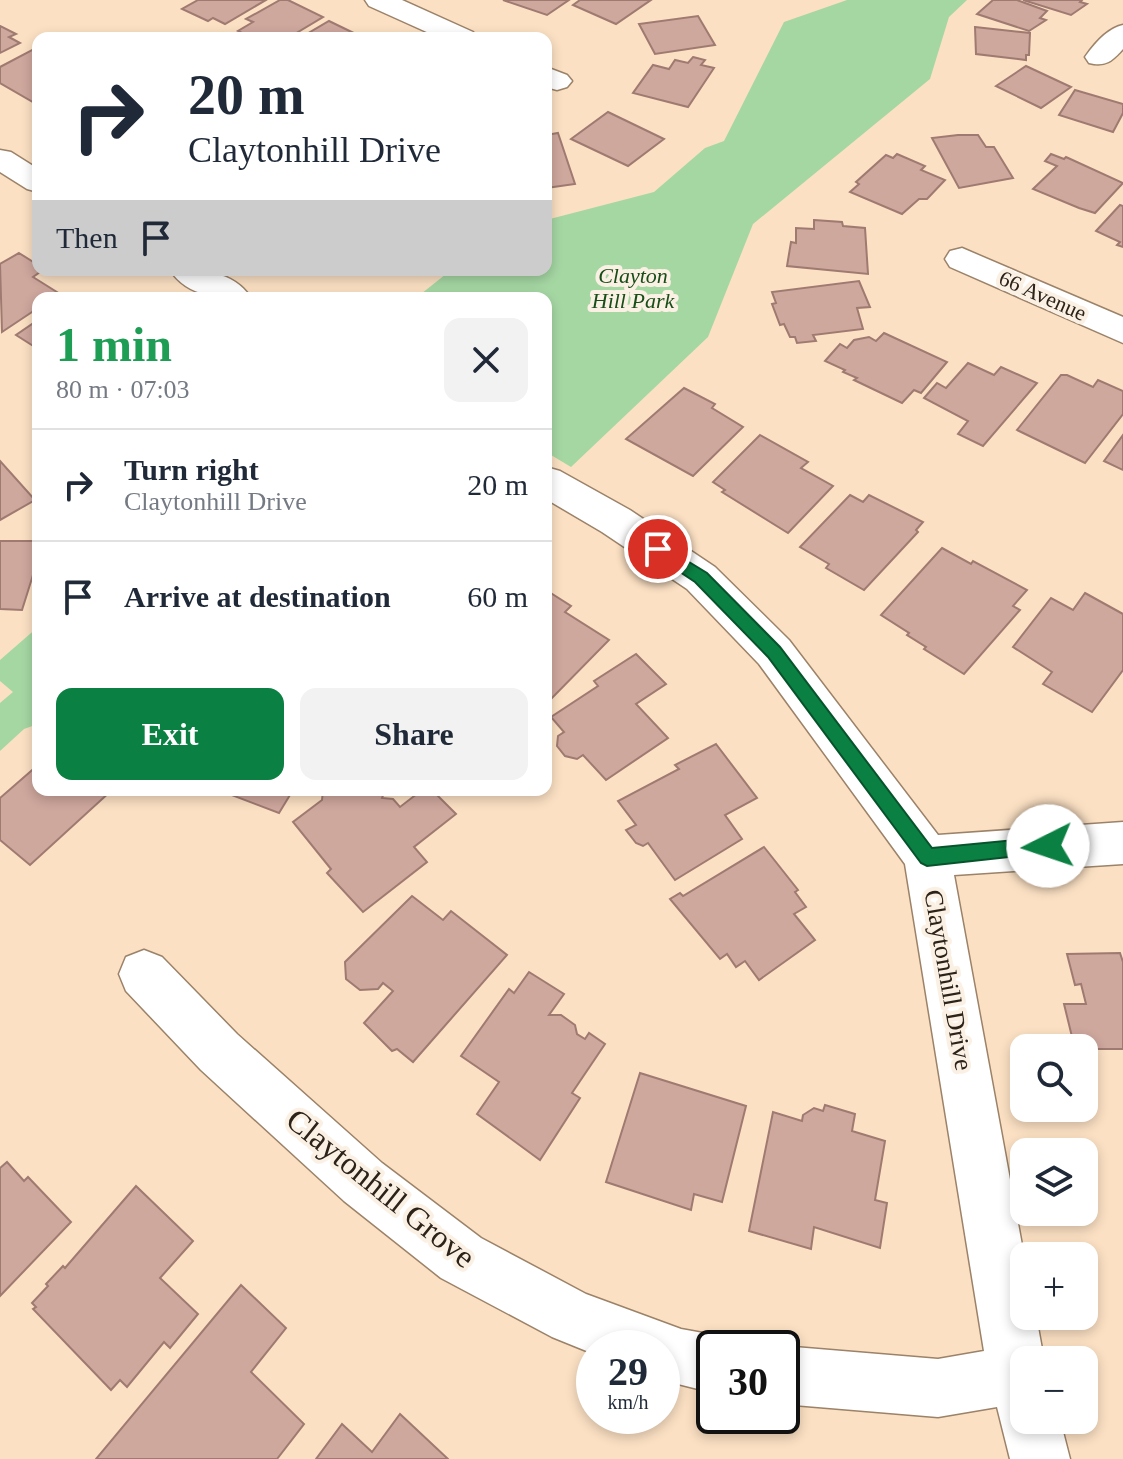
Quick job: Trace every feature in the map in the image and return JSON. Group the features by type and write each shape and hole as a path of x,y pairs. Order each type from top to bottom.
{"street":[{"path":"379,0 450,32"},
{"path":"1099,57 1123,33"},
{"path":"0,159 32,178"},
{"name":"66 Avenue","path":"962,259 1123,331"},
{"path":"197,276 224,292"},
{"name":"Claytonhill Drive","path":"552,484 616,521 701,578 774,652 927,857 1014,1346"},
{"path":"927,857 987,850 1123,843"},
{"name":"Claytonhill Grove","path":"144,974 219,1052 352,1172 461,1258 572,1317 607,1330"},
{"path":"800,1376 1010,1396"},
{"name":"Claytonhill Drive","path":"1033,1434 1040,1459"}],"green space":[{"name":"Clayton Hill Park","path":"847,0 967,0 949,17 930,79 753,224 708,337 571,467 552,456 552,292 424,292 444,276 552,276 552,218 654,192 705,148 724,141 784,22"},
{"path":"32,632 32,726 24,729 0,751 0,703 13,692 0,681 0,660"}],"building":[{"path":"198,0 266,0 225,24 213,18 208,21 182,9"},
{"path":"280,0 288,0 323,17 298,32 238,31 253,22 246,19"},
{"path":"503,0 569,0 547,15"},
{"path":"580,0 651,0 616,24 573,5"},
{"path":"993,0 1017,0 1047,11 1040,18 1046,20 1029,31 977,14"},
{"path":"1023,0 1082,0 1080,2 1087,4 1071,15"},
{"path":"698,16 715,45 655,54 639,24"},
{"path":"329,21 352,32 310,32"},
{"path":"0,26 16,34 9,37 20,43 0,53"},
{"path":"975,27 1030,33 1029,55 1026,55 1026,60 976,54"},
{"path":"32,50 32,102 0,83 0,67"},
{"path":"693,57 705,60 701,65 714,68 688,107 633,93 653,65 669,69 675,60 688,63"},
{"path":"1026,66 1071,87 1041,108 996,86"},
{"path":"1075,90 1123,104 1123,113 1113,132 1059,115"},
{"path":"608,112 664,139 628,166 571,139"},
{"path":"558,133 575,184 552,187 552,134"},
{"path":"978,135 986,147 994,147 1013,178 959,188 932,138"},
{"path":"897,154 925,166 921,170 945,180 927,199 919,199 902,214 850,192 859,184 856,182 886,155 893,158"},
{"path":"1051,154 1066,157 1123,183 1095,213 1079,208 1033,189 1057,166 1045,161"},
{"path":"1120,205 1123,206 1123,247 1117,245 1120,242 1096,231"},
{"path":"814,220 865,228 868,274 787,266 791,242 796,243 796,228 814,229"},
{"path":"19,253 32,261 32,276 57,292 32,292 32,312 2,332 0,264"},
{"path":"859,281 870,307 857,308 863,329 813,335 816,341 797,343 784,324 780,325 772,304 776,303 772,292"},
{"path":"32,324 32,345 16,335"},
{"path":"884,333 947,362 921,393 914,390 902,403 854,380 857,378 825,361 840,344 847,348 854,340 869,337 876,341"},
{"path":"968,363 994,375 1001,367 1037,383 983,446 958,434 968,421 924,398 937,383 946,388"},
{"path":"1061,375 1093,387 1098,380 1123,391 1123,414 1085,463 1017,430"},
{"path":"684,388 715,404 712,408 743,427 693,476 626,439"},
{"path":"760,435 808,462 801,468 833,486 788,533 722,492 725,490 713,482"},
{"path":"1123,435 1123,470 1104,461"},
{"path":"0,461 32,497 32,502 0,520"},
{"path":"850,495 863,502 869,495 923,522 916,530 918,532 864,590 826,568 829,564 800,547"},
{"path":"0,541 32,541 32,578 22,610 0,609"},
{"path":"942,548 1027,590 1013,606 1020,610 964,674 924,649 926,647 907,635 909,633 881,615"},
{"path":"1085,593 1123,614 1123,670 1092,712 1043,684 1052,672 1013,647 1051,598 1073,610"},
{"path":"552,594 571,606 565,612 609,640 552,698"},
{"path":"636,654 666,684 636,704 668,738 606,780 583,755 577,759 565,756 557,746 558,736 564,732 552,718 598,686 594,681"},
{"path":"716,744 757,798 725,815 742,839 675,880 648,843 643,846 636,843 626,830 636,825 618,801 679,769 675,765"},
{"path":"32,770 32,796 105,796 30,865 0,840 0,798"},
{"path":"234,796 289,796 279,813"},
{"path":"322,796 383,796 393,799 400,807 414,796 438,796 456,814 414,847 427,862 363,912 327,873 331,869 293,822 322,800"},
{"path":"764,847 798,890 795,892 806,907 794,914 815,940 759,980 745,961 736,967 727,954 720,959 670,899 680,893 683,896"},
{"path":"412,896 443,920 451,911 507,955 413,1062 397,1049 392,1051 364,1023 393,991 383,983 378,989 360,990 346,979 345,962"},
{"path":"1120,953 1123,962 1123,1049 1098,1049 1098,1034 1071,1034 1064,1004 1086,1004 1081,984 1075,985 1067,954"},
{"path":"529,972 564,994 549,1015 561,1015 575,1025 577,1034 585,1039 589,1033 605,1044 572,1093 580,1098 540,1160 477,1114 499,1082 461,1056 509,989 514,993"},
{"path":"640,1073 746,1106 722,1202 694,1194 691,1210 606,1182"},
{"path":"825,1105 855,1114 852,1131 885,1141 875,1200 887,1203 880,1248 814,1227 811,1249 749,1231 773,1112 802,1121 803,1115 814,1108 823,1111"},
{"path":"7,1162 24,1181 28,1177 71,1222 0,1296 0,1168"},
{"path":"136,1186 193,1241 160,1278 198,1314 170,1348 164,1342 127,1387 120,1380 111,1390 33,1309 36,1307 32,1303"},
{"path":"241,1285 286,1328 251,1372 304,1424 277,1459 96,1459"},
{"path":"400,1414 448,1459 316,1459 342,1424 372,1452"}],"route":[{"path":"658,549 701,578 774,652 927,857 1048,846"}]}
